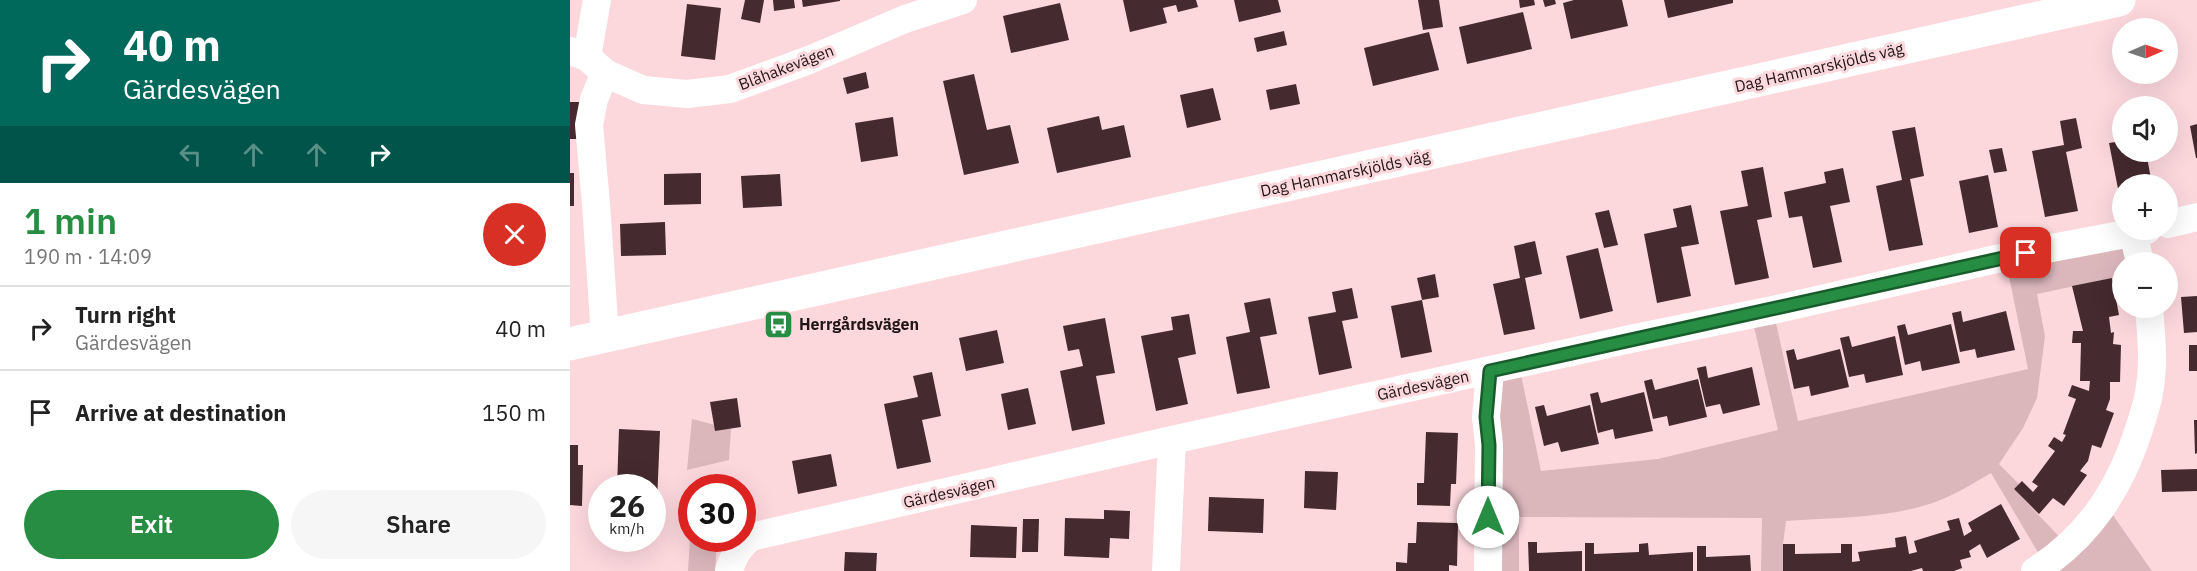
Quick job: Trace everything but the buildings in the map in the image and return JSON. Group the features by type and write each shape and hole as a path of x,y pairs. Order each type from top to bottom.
{"main road":[{"name":"Dag Hammarskjölds väg","path":"570,344 2119,0"}],"street":[{"path":"597,0 587,60 594,99 589,125 605,336"},
{"name":"Blåhakevägen","path":"587,60 643,90 687,94 730,88 809,60 905,19 963,0"},
{"path":"2178,222 2197,217"},
{"name":"Gärdesvägen","path":"734,559 751,537 1173,440 2005,257 2112,236"},
{"path":"2035,571 2079,535 2105,504 2127,466 2150,386 2152,338 2150,318"},
{"path":"1488,571 1489,445 1486,417 1490,371"},
{"path":"1166,571 1173,440"}],"shaded area":[{"path":"2112,237 2112,240 2135,240 2138,252 2112,252 2112,278 2037,294 2045,336 2037,398 2023,428 1999,464 2019,484 2014,489 2068,546 2105,504 2152,571 2049,571 1991,473 1951,495 1920,507 1863,516 1786,521 1783,571 1761,571 1762,518 1519,517 1519,571 1488,571 1490,371 1519,365 1541,471 1658,459 1778,430 1751,314 1773,310 1798,421 2028,369 2005,257"},
{"path":"692,419 731,429 729,460 687,470"},
{"path":"689,552 716,552 715,571 688,571"}],"place":[{"name":"Herrgårdsvägen","path":"778,324"}],"route":[{"path":"1488,517 1489,445 1486,417 1490,371 2026,253"}]}
